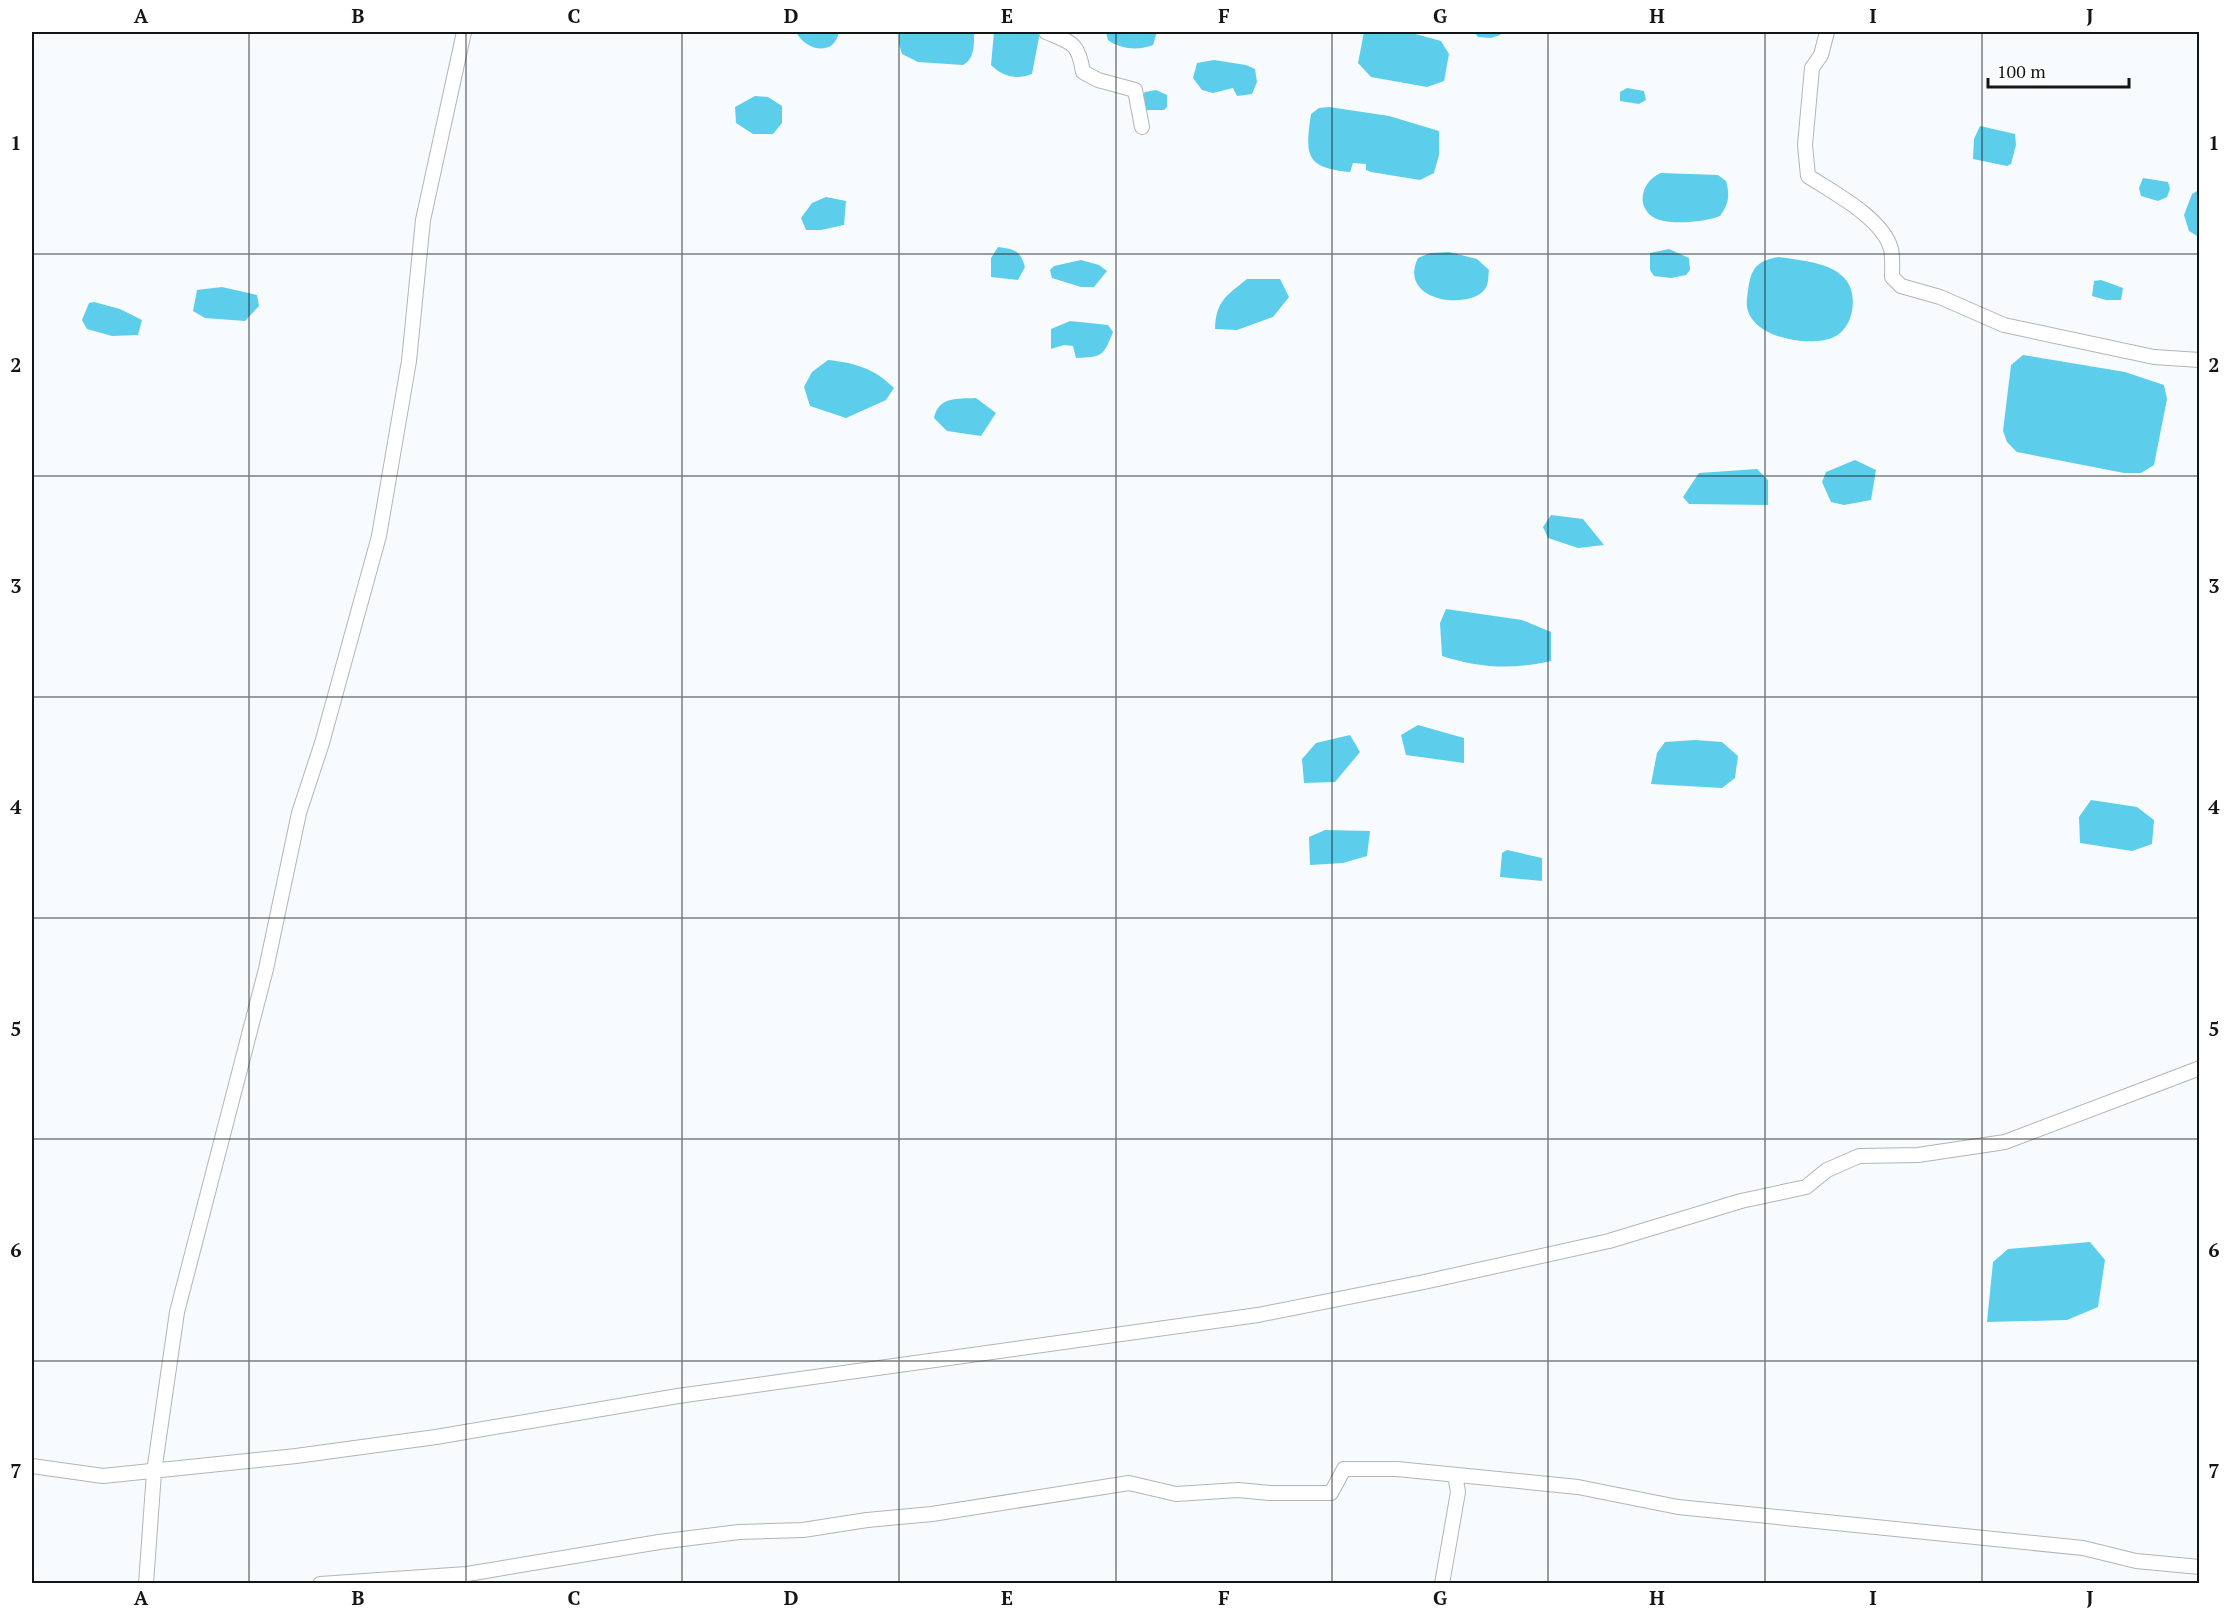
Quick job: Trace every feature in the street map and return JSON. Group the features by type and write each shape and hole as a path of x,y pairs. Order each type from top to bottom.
{"street":[{"path":"146,1584 154,1472 177,1312 266,969 299,813 322,743 379,536 409,361 423,220 464,32"},
{"path":"1046,32 1073,44 1081,58 1083,72 1098,80 1132,88 1137,92 1142,127"},
{"path":"1827,32 1821,55 1812,68 1805,146 1808,176 1867,216 1881,230 1890,247 1892,277 1901,286 1940,297 2004,325 2154,357 2199,360"},
{"path":"32,1466 103,1476 154,1472 425,1438 678,1395 1258,1315 1424,1282 1609,1241 1741,1201 1806,1187 1827,1170 1859,1156 1918,1155 2005,1142 2199,1068"},
{"path":"320,1584 467,1574 659,1542 739,1532 803,1530 867,1520 932,1514 1129,1483 1176,1494 1238,1490 1270,1493 1331,1493 1344,1469 1397,1469 1578,1487 1678,1507 2083,1548 2136,1561 2199,1568"},
{"path":"1442,1584 1458,1492 1455,1474"}],"water":[{"path":"796,32 839,32 832,45 819,48 806,44"},
{"path":"899,32 974,32 973,51 970,59 963,65 918,62 902,54"},
{"path":"994,32 1040,32 1032,74 1021,77 1010,76 991,65"},
{"path":"1106,32 1157,32 1153,45 1135,48 1113,43 1108,40"},
{"path":"1364,32 1408,32 1441,41 1449,54 1444,81 1427,87 1371,77 1358,63"},
{"path":"1474,32 1502,32 1491,38 1478,37"},
{"path":"1214,60 1246,65 1255,69 1257,82 1252,94 1237,96 1233,88 1213,93 1202,90 1193,78 1197,63"},
{"path":"1627,88 1644,91 1646,100 1639,104 1620,101 1620,92"},
{"path":"1156,90 1167,95 1167,107 1164,110 1144,110 1140,98 1145,92"},
{"path":"755,96 768,97 782,106 782,123 773,134 753,134 736,123 735,107"},
{"path":"1329,107 1389,116 1439,131 1439,155 1434,173 1420,180 1371,172 1366,170 1366,164 1353,163 1350,172 1335,170 1316,163 1311,157 1308,140 1311,114 1319,108"},
{"path":"1980,126 2015,134 2016,145 2011,164 2007,166 1973,159 1974,139"},
{"path":"1661,173 1718,175 1726,181 1728,191 1728,199 1723,212 1720,216 1695,221 1674,222 1656,219 1646,209 1643,197 1650,180"},
{"path":"2143,178 2168,182 2170,189 2167,197 2158,201 2141,196 2139,188"},
{"path":"2199,190 2199,237 2189,231 2184,215 2192,194"},
{"path":"826,197 846,201 844,225 821,230 806,230 801,218 812,203"},
{"path":"998,247 1012,250 1021,257 1025,267 1018,280 991,277 991,258"},
{"path":"1669,249 1689,258 1690,270 1686,275 1671,278 1654,276 1650,270 1650,253"},
{"path":"1449,252 1477,259 1489,270 1486,287 1477,296 1451,300 1438,298 1426,293 1417,284 1414,273 1418,258 1430,253"},
{"path":"1779,257 1819,264 1841,275 1849,284 1853,296 1852,311 1846,326 1838,335 1823,340 1794,340 1765,330 1755,322 1748,312 1747,299 1751,275 1758,265"},
{"path":"1081,260 1099,265 1107,271 1094,287 1081,287 1052,278 1050,270 1054,266"},
{"path":"1247,279 1280,279 1289,297 1273,317 1237,330 1215,329 1220,305"},
{"path":"2101,280 2123,288 2121,300 2106,300 2092,296 2094,281"},
{"path":"222,287 257,295 259,306 245,321 205,318 193,311 197,290"},
{"path":"94,302 120,309 142,320 138,335 112,336 87,329 82,320 89,303"},
{"path":"1070,321 1108,325 1113,332 1104,351 1096,356 1076,358 1073,346 1064,345 1051,349 1051,329"},
{"path":"2023,355 2125,372 2164,385 2167,399 2154,465 2141,473 2124,473 2017,452 2007,442 2003,431 2011,365"},
{"path":"828,360 864,368 887,381 894,388 886,400 846,418 810,406 804,387 812,372"},
{"path":"976,398 996,413 981,436 947,431 934,418 936,411 944,402"},
{"path":"1855,460 1876,470 1871,500 1844,505 1831,502 1822,482 1826,472"},
{"path":"1757,469 1768,480 1768,505 1689,504 1683,497 1699,473"},
{"path":"1551,515 1583,519 1604,545 1578,548 1548,538 1543,527"},
{"path":"1446,609 1522,620 1551,632 1551,661 1509,667 1470,663 1442,656 1440,623"},
{"path":"1418,725 1464,738 1464,763 1406,755 1401,735"},
{"path":"1350,735 1360,752 1335,782 1304,783 1302,759 1316,743"},
{"path":"1695,740 1722,742 1738,756 1735,778 1722,788 1651,784 1657,753 1665,742"},
{"path":"2091,800 2137,807 2154,820 2152,844 2132,851 2080,843 2079,817"},
{"path":"1325,830 1370,831 1367,856 1343,863 1310,865 1309,837"},
{"path":"1507,850 1542,858 1542,881 1500,877 1502,853"},
{"path":"2090,1242 2105,1260 2098,1307 2067,1320 1987,1322 1993,1262 2008,1249"}]}
